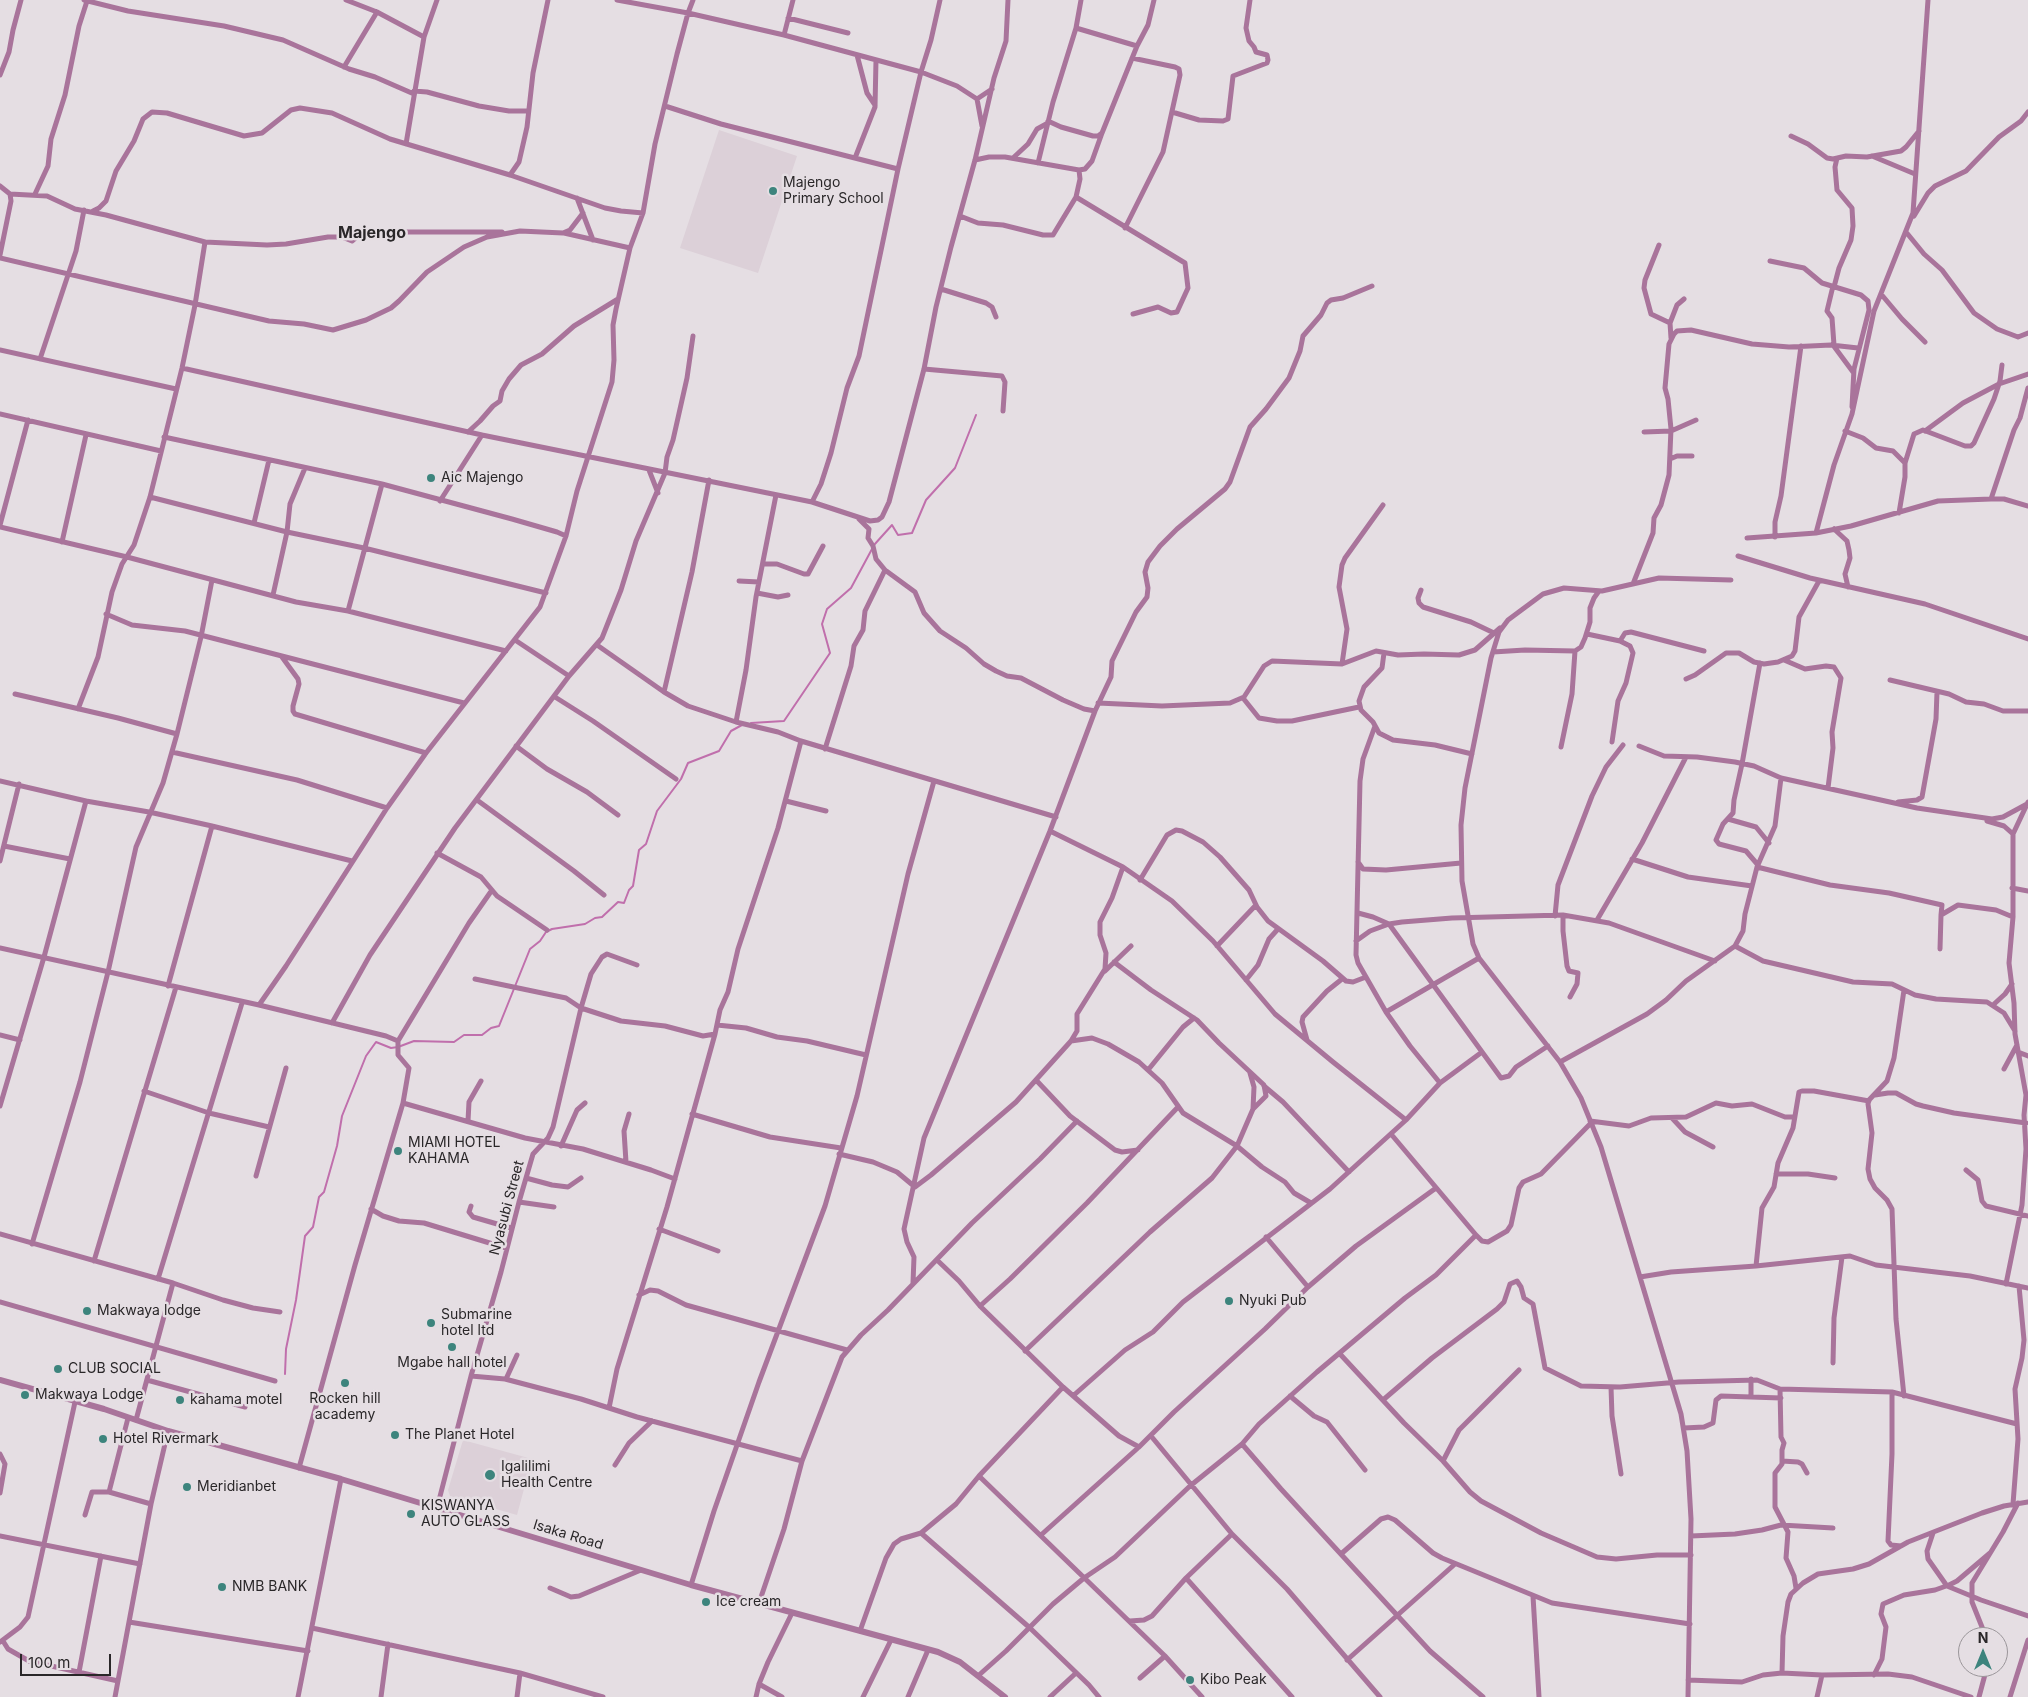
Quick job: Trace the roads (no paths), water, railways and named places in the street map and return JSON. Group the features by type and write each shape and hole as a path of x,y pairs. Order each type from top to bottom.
{"street":[{"path":"0,74 9,52 21,0"},
{"path":"35,194 48,166 51,139 65,95 72,55 86,0 128,11 224,26 283,40 344,67 414,92 427,92 479,106 528,112"},
{"path":"346,0 377,12 424,37"},
{"path":"406,144 424,37 437,0"},
{"path":"510,175 518,162 527,127 533,73 548,0"},
{"path":"618,0 688,12 921,72 957,86 977,99 982,129"},
{"path":"259,1006 387,808 464,703 540,607 566,536 587,457 612,382 614,360 613,324 630,248 643,213 655,144 688,12 694,0"},
{"path":"784,36 793,0"},
{"path":"812,502 821,484 831,453 848,388 859,355 898,169 940,0"},
{"path":"182,368 482,435 812,502 874,521 882,517 886,511 924,369 941,289 1007,35 1008,0"},
{"path":"1038,163 1076,28 1081,0"},
{"path":"975,160 998,156 1079,170 1085,169 1092,161 1132,58 1148,26 1154,0"},
{"path":"1172,112 1199,120 1223,121 1228,119 1233,76 1267,63 1267,55 1255,52 1254,47 1249,41 1246,28 1250,0"},
{"path":"1911,221 1928,0"},
{"path":"344,67 377,12"},
{"path":"788,18 848,33"},
{"path":"1076,28 1137,46"},
{"path":"857,55 867,93 875,105"},
{"path":"1125,228 1163,152 1179,80 1179,70 1164,63 1132,58"},
{"path":"855,158 865,136 875,105 876,60"},
{"path":"977,99 992,89"},
{"path":"665,106 721,124 898,169"},
{"path":"92,211 99,208 106,201 119,165 134,141 143,119 152,112 167,113 244,136 262,133 291,110 307,108 332,114 374,133 406,144 510,175 576,198 621,211 643,213"},
{"path":"1816,533 1834,465 1852,414 1874,311 1911,221 1928,193 1935,186 1966,170 1998,138 2021,121 2028,112"},
{"path":"1048,122 1093,136 1098,136 1102,133"},
{"path":"1013,158 1028,144 1037,129 1048,122"},
{"path":"1791,136 1808,144 1827,158 1837,158 1872,156 1900,151 1906,147 1919,131"},
{"path":"1872,156 1914,174"},
{"path":"1837,158 1835,167 1837,190 1852,208 1853,226 1851,240 1833,286 1828,311 1832,318 1834,345 1853,373"},
{"path":"960,216 978,223 1003,224 1050,236 1056,233 1076,197 1080,179 1079,170"},
{"path":"0,186 10,194 48,196 70,207 92,211 205,242 267,245 286,244 328,236 342,237 352,241 362,233 373,232 520,232 563,233 630,248"},
{"path":"10,194 9,210 0,256 68,275 195,305 270,321 338,329 366,320 391,308 427,272 464,247 487,237 520,232"},
{"path":"1076,197 1183,261 1186,265 1189,284 1177,312 1171,313 1158,307 1133,314"},
{"path":"576,198 593,240"},
{"path":"40,359 76,251 84,210"},
{"path":"563,233 570,230 583,213"},
{"path":"1906,232 1924,254 1942,270 1974,312 1997,329 2018,337 2028,333"},
{"path":"78,709 98,657 106,614 122,564 134,545 150,497 182,368 205,242"},
{"path":"1660,245 1645,280 1644,288 1651,314 1670,323"},
{"path":"1770,261 1804,268 1822,283 1861,295 1868,301 1869,310 1853,373 1852,414"},
{"path":"913,1283 914,1257 907,1242 904,1229 915,1187 920,1151 930,1122 982,1001 1056,817 1098,703 1112,674 1112,661 1136,612 1147,597 1148,588 1145,571 1152,556 1176,529 1225,490 1230,482 1250,427 1289,378 1300,351 1303,336 1321,315 1327,303 1372,286"},
{"path":"941,289 986,303 992,307 996,317"},
{"path":"1881,294 1925,342"},
{"path":"468,432 500,401 502,391 509,379 521,365 542,354 574,326 619,299"},
{"path":"1671,340 1670,323 1677,305 1684,299"},
{"path":"1633,584 1653,533 1654,518 1661,505 1669,475 1671,431 1665,388 1669,344 1677,331 1691,330 1752,344 1834,345 1858,348"},
{"path":"332,1023 370,955 437,853 477,800 496,771 555,697 569,676 602,638 636,541 665,473 666,457 673,440 693,336"},
{"path":"1775,537 1775,522 1782,496 1801,346"},
{"path":"0,350 176,389"},
{"path":"1926,431 1965,446 1971,446 1981,429 1999,384 2002,365"},
{"path":"924,369 1002,376 1005,382 1003,411"},
{"path":"1899,513 1905,477 1905,463 1914,434 1926,431 1963,403 1999,384 2028,374"},
{"path":"1991,499 2014,430 2020,418 2028,388"},
{"path":"0,414 86,435 161,450"},
{"path":"28,420 0,526 127,557 296,602 348,611 506,651"},
{"path":"1644,432 1671,431 1696,420"},
{"path":"1845,431 1863,438 1876,448 1893,451 1905,463"},
{"path":"62,542 86,435"},
{"path":"440,501 482,435"},
{"path":"164,437 382,484 440,501 512,518 566,536"},
{"path":"1670,459 1677,456 1692,456"},
{"path":"254,523 270,460"},
{"path":"273,595 287,532 290,504 305,468"},
{"path":"649,470 658,492"},
{"path":"664,692 692,572 709,480"},
{"path":"348,611 382,484"},
{"path":"736,722 759,582 776,495"},
{"path":"150,497 287,532 364,548 546,593"},
{"path":"1747,538 1816,533 1899,513 1930,503 2004,499 2028,506"},
{"path":"1342,664 1347,629 1339,587 1342,564 1383,505"},
{"path":"857,517 869,529 868,536 874,546 875,556 886,570 914,592 924,613 940,631 966,648 984,664 1007,676 1027,681 1081,708 1095,711"},
{"path":"1834,529 1846,541 1849,550 1850,558 1844,574 1848,588"},
{"path":"763,564 777,564 808,574 823,546"},
{"path":"1738,556 1848,588 1925,604 2005,633 2028,639"},
{"path":"825,749 851,666 854,646 863,630 864,611 886,570"},
{"path":"1098,703 1162,706 1223,705 1243,698 1264,666 1272,660 1342,664 1373,652 1398,655 1459,655 1475,650 1543,594 1550,591 1574,588 1599,591 1659,578 1731,580"},
{"path":"32,1244 80,1082 108,972 136,848 163,783 177,734 201,637 212,580"},
{"path":"1686,679 1695,675 1726,653 1739,653 1754,662 1773,663 1784,660 1794,653 1798,617 1819,580"},
{"path":"739,581 759,582"},
{"path":"1421,590 1418,598 1419,603 1424,607 1471,622 1494,633"},
{"path":"1493,652 1526,650 1575,651 1581,647 1587,634 1590,622 1590,608 1599,591"},
{"path":"757,594 778,597 788,595"},
{"path":"106,614 132,625 150,629 170,628 464,703"},
{"path":"1502,627 1493,652 1465,788 1461,819 1462,863 1467,917 1473,944 1479,958 1560,1062 1581,1098 1601,1146 1673,1382 1684,1428 1691,1536 1688,1697"},
{"path":"1620,641 1625,634 1631,632 1704,651"},
{"path":"1587,634 1620,641 1630,646 1633,653 1626,683 1618,701 1612,742"},
{"path":"515,640 569,676"},
{"path":"597,645 664,692 688,706 736,722 778,732 825,749 1056,817"},
{"path":"1561,747 1572,694 1575,651"},
{"path":"1384,653 1382,668 1360,692 1359,707 1379,733 1393,740 1435,745 1472,754"},
{"path":"281,656 298,679 298,689 292,706 292,712 426,753"},
{"path":"1784,660 1805,669 1834,667 1841,678 1832,732 1833,748 1828,788"},
{"path":"1760,663 1733,812 1720,830 1716,843 1746,851 1758,866 1830,885 1888,893 1942,905 1940,949"},
{"path":"1890,680 1956,697 1966,702 1984,704 2003,711 2028,711"},
{"path":"1894,802 1917,800 1922,797 1936,719 1937,692"},
{"path":"16,694 177,734"},
{"path":"555,697 676,779"},
{"path":"1243,698 1259,718 1277,721 1292,721 1359,707"},
{"path":"1375,726 1368,742 1361,768 1358,913 1355,953 1358,963 1386,1012 1440,1083"},
{"path":"609,1408 617,1369 675,1179 718,1025 720,1010 730,984 738,949 754,905 786,801 801,741"},
{"path":"1554,916 1558,885 1592,796 1606,767 1623,745"},
{"path":"516,746 618,814"},
{"path":"1639,746 1660,756 1686,757 1742,764 1781,778 1894,802 1992,819 2003,817 2028,803"},
{"path":"172,752 297,780 387,808"},
{"path":"1597,920 1665,801 1686,757"},
{"path":"1560,1062 1647,1014 1666,1000 1686,981 1735,946 1742,931 1758,866 1775,826 1781,778"},
{"path":"0,780 86,801 150,812 212,826 352,861"},
{"path":"691,1585 738,1444 825,1206 857,1096 908,874 934,781"},
{"path":"0,860 19,784"},
{"path":"477,800 604,895"},
{"path":"0,1106 44,957 86,801"},
{"path":"786,801 826,812"},
{"path":"2006,1284 2013,1256 2024,1181 2026,1123 2025,1085 2015,1031 2009,963 2012,917 2013,834 2028,803"},
{"path":"1950,812 2004,826 2013,834"},
{"path":"1728,819 1756,827 1769,843"},
{"path":"168,986 212,826"},
{"path":"1140,880 1167,834 1176,830 1182,831 1203,842 1220,857 1249,890 1256,905 1268,921 1278,929 1323,962 1342,979 1349,982 1366,978"},
{"path":"1050,831 1123,867 1172,901 1217,946 1276,1014 1406,1120"},
{"path":"4,846 70,859"},
{"path":"437,853 481,877 504,901 547,930"},
{"path":"1632,859 1688,877 1752,886"},
{"path":"1358,862 1363,869 1386,870 1462,863"},
{"path":"1104,972 1106,953 1100,935 1100,922 1112,898 1123,867"},
{"path":"2012,888 2028,890"},
{"path":"299,1468 371,1209 403,1103 409,1068 398,1055 398,1041 469,923 492,890"},
{"path":"1217,946 1256,905"},
{"path":"1942,914 1958,905 1996,910 2012,917"},
{"path":"1358,913 1389,924 1499,1076 1503,1078 1509,1076 1516,1067 1548,1046"},
{"path":"1563,916 1567,966 1569,971 1578,973 1577,984 1570,997"},
{"path":"1356,941 1370,931 1389,924 1467,917 1563,916 1610,922 1666,945 1715,961"},
{"path":"1246,980 1258,965 1269,939 1278,929"},
{"path":"915,1187 1016,1102 1071,1041 1077,1032 1077,1014 1104,972 1131,946"},
{"path":"1735,946 1763,961 1781,966 1859,983 1892,984 1904,990 1936,999 1984,1002 1993,1005 2004,1013 2015,1031"},
{"path":"0,948 332,1023 398,1041"},
{"name":"Nyasubi Street","path":"437,1508 471,1376 499,1280 518,1202 533,1154 548,1138 553,1127 581,1008 594,968 602,957 607,954 637,965"},
{"path":"1386,1012 1479,958"},
{"path":"1114,962 1166,1001 1194,1018 1283,1102 1349,1172"},
{"path":"476,979 558,996 570,1000 581,1008 630,1022 665,1026 702,1036 715,1034"},
{"path":"1307,1040 1302,1021 1303,1017 1327,991 1342,979"},
{"path":"1993,1005 2003,997 2012,984"},
{"path":"94,1261 176,987"},
{"path":"1904,990 1894,1058 1888,1081 1869,1101 1868,1113 1872,1133 1868,1172 1875,1188 1888,1200 1892,1209 1896,1319 1904,1396"},
{"path":"158,1278 242,1003"},
{"path":"1148,1070 1183,1027 1194,1018"},
{"path":"718,1025 746,1028 777,1037 807,1041 866,1055"},
{"path":"0,1035 20,1040"},
{"path":"1071,1041 1089,1038 1100,1041 1122,1052 1148,1070 1162,1083 1178,1107 1198,1123 1237,1146 1267,1171 1285,1182 1294,1193 1311,1203"},
{"path":"2004,1069 2017,1045"},
{"path":"1074,1395 1125,1350 1153,1332 1183,1302 1330,1189 1406,1120 1440,1083 1482,1052"},
{"path":"2018,1052 2028,1056"},
{"path":"256,1176 286,1068"},
{"path":"1025,1351 1150,1232 1212,1178 1237,1146 1253,1109 1254,1087 1250,1072"},
{"path":"1036,1080 1076,1121 1115,1150 1122,1152 1138,1150"},
{"path":"468,1121 469,1102 481,1081"},
{"path":"1253,1109 1265,1098 1264,1085"},
{"path":"144,1091 209,1113 270,1127"},
{"path":"1756,1266 1762,1208 1774,1187 1778,1163 1793,1128 1799,1092 1869,1101"},
{"path":"1875,1095 1896,1093 1923,1106 1954,1113 2026,1123"},
{"path":"1590,1122 1630,1126 1650,1118 1686,1117 1716,1102 1732,1106 1752,1104 1785,1117 1794,1117"},
{"path":"403,1103 544,1142 583,1149 675,1179"},
{"path":"561,1146 577,1110 585,1103"},
{"path":"980,1306 1010,1279 1178,1107"},
{"path":"626,1162 624,1131 629,1114"},
{"path":"692,1114 770,1137 840,1151 874,1162 897,1172 915,1187"},
{"path":"1672,1118 1689,1136 1713,1147"},
{"path":"759,1603 784,1529 802,1461 838,1366 847,1350 1076,1121"},
{"path":"1391,1134 1476,1235 1482,1241 1488,1242 1507,1231 1511,1225 1521,1184 1542,1174 1590,1122"},
{"path":"1966,1170 1978,1180 1982,1201 1986,1206 2028,1216"},
{"path":"1776,1174 1808,1174 1835,1178"},
{"path":"526,1178 568,1187 581,1178"},
{"path":"1041,1535 1151,1436 1308,1286 1356,1246 1436,1188"},
{"path":"518,1202 554,1207"},
{"path":"471,1206 470,1212 473,1218 511,1228"},
{"path":"371,1209 383,1216 399,1221 424,1223 506,1248"},
{"path":"659,1229 718,1251"},
{"path":"0,1234 158,1278 223,1300 253,1308 280,1312"},
{"path":"979,1675 1053,1604 1084,1578 1115,1556 1190,1486 1242,1444 1259,1424 1290,1396 1436,1275 1476,1235"},
{"path":"1266,1237 1308,1286"},
{"path":"1640,1277 1850,1256 1876,1266 1970,1276 2028,1288"},
{"path":"1833,1364 1834,1318 1842,1257"},
{"path":"937,1260 959,1281 980,1306 1063,1387 1119,1436 1139,1447"},
{"path":"1383,1400 1432,1358 1504,1302 1510,1284 1516,1280 1521,1287 1524,1298 1533,1304 1546,1370 1581,1386 1611,1387 1673,1382 1751,1380 1768,1383 1780,1389 1892,1392 2017,1424"},
{"path":"136,1420 173,1283"},
{"path":"1982,1627 1972,1602 1972,1583 2015,1504 2017,1424 2015,1389 2024,1340 2019,1286"},
{"path":"639,1295 650,1290 658,1291 678,1302 847,1350"},
{"path":"0,1302 275,1381"},
{"path":"1340,1354 1443,1461 1470,1492 1481,1501 1541,1533 1597,1557 1616,1559 1657,1555 1691,1555"},
{"path":"506,1379 517,1355"},
{"path":"1443,1461 1464,1425 1519,1370"},
{"path":"471,1376 506,1379 802,1461"},
{"name":"Isaka Road","path":"0,1380 168,1431 341,1479 691,1585 928,1650 960,1662 1005,1697"},
{"path":"147,1380 245,1407"},
{"path":"1751,1380 1751,1396"},
{"path":"860,1631 886,1558 894,1544 901,1539 921,1534 956,1504 979,1476 1063,1387"},
{"path":"1611,1387 1613,1423 1621,1474"},
{"path":"1780,1389 1781,1437 1784,1443 1782,1461 1774,1473 1775,1504 1788,1532 1786,1558 1794,1576 1796,1588"},
{"path":"1892,1392 1892,1454 1888,1540 1891,1545 1901,1546"},
{"path":"1290,1396 1314,1416 1327,1422 1365,1470"},
{"path":"1684,1428 1704,1427 1713,1423 1716,1400 1719,1396 1780,1398"},
{"path":"75,1402 28,1617 20,1627 2,1641 8,1649 29,1661 118,1681"},
{"path":"109,1492 128,1418"},
{"path":"615,1464 629,1443 652,1421"},
{"path":"115,1697 151,1504 168,1431"},
{"path":"1151,1436 1190,1486 1232,1534 1287,1589 1377,1696"},
{"path":"1242,1444 1430,1651 1483,1697"},
{"path":"0,1454 5,1464 0,1493"},
{"path":"1782,1461 1798,1462 1802,1464 1807,1473"},
{"path":"979,1476 1165,1656 1198,1696"},
{"path":"298,1697 341,1479"},
{"path":"85,1515 92,1492 109,1492 151,1504"},
{"path":"1782,1673 1783,1636 1788,1602 1796,1588 1814,1575 1860,1567 1901,1546 1982,1513 2028,1502"},
{"path":"1341,1554 1381,1519 1388,1517 1395,1520 1433,1553 1455,1564 1560,1606 1690,1624"},
{"path":"1691,1536 1734,1534 1784,1525 1833,1528"},
{"path":"1933,1533 1927,1551 1928,1559 1947,1586 2028,1616"},
{"path":"921,1534 1030,1628 1099,1697"},
{"path":"1130,1622 1144,1620 1152,1616 1186,1578 1232,1534"},
{"path":"0,1536 140,1564"},
{"path":"1874,1675 1882,1659 1886,1627 1881,1614 1883,1604 1898,1597 1947,1586 1957,1581 1990,1553"},
{"path":"79,1672 101,1556"},
{"path":"1347,1660 1455,1564"},
{"path":"550,1588 572,1597 579,1596 642,1570"},
{"path":"1186,1578 1292,1697"},
{"path":"1533,1596 1539,1697"},
{"path":"756,1697 759,1684 792,1613"},
{"path":"129,1622 308,1651"},
{"path":"312,1628 520,1672 603,1697"},
{"path":"863,1697 891,1640"},
{"path":"2010,1697 2028,1640"},
{"path":"381,1697 388,1644"},
{"path":"908,1697 928,1650"},
{"path":"2020,1661 2028,1653"},
{"path":"1140,1678 1165,1656"},
{"path":"517,1697 520,1672"},
{"path":"1050,1697 1076,1672"},
{"path":"1688,1680 1742,1682 1763,1674 1782,1673 1822,1675 1888,1674 1912,1678 1955,1695 1971,1697"},
{"path":"1818,1697 1822,1675"},
{"path":"1979,1697 1984,1677"},
{"path":"759,1684 782,1697"}],"waterway":[{"path":"874,545 892,525 898,535 912,533 926,500 955,468 976,415"},
{"path":"751,723 784,721 830,653 822,624 827,609 851,588 872,549"},
{"path":"285,1374 286,1349 296,1300 305,1236 313,1227 319,1197 324,1192 337,1146 342,1116 366,1056 376,1042 391,1048 414,1041 454,1042 464,1035 482,1035 491,1028 499,1026 530,949 540,941 546,932 552,929 585,924 595,918 602,917 618,902 624,903 629,890 633,886 639,850 646,844 657,811 681,779 688,763 719,751 731,731 742,725"}],"place":[{"name":"Majengo Primary School","path":"773,191"},
{"name":"Aic Majengo","path":"431,478"},
{"name":"MIAMI HOTEL KAHAMA","path":"398,1151"},
{"name":"Nyuki Pub","path":"1229,1301"},
{"name":"Makwaya lodge","path":"87,1311"},
{"name":"Submarine hotel ltd","path":"431,1323"},
{"name":"Mgabe hall hotel","path":"452,1347"},
{"name":"CLUB SOCIAL","path":"58,1369"},
{"name":"Rocken hill academy","path":"345,1383"},
{"name":"Makwaya Lodge","path":"25,1395"},
{"name":"kahama motel","path":"180,1400"},
{"name":"The Planet Hotel","path":"395,1435"},
{"name":"Hotel Rivermark","path":"103,1439"},
{"name":"Igalilimi Health Centre","path":"490,1475"},
{"name":"Meridianbet","path":"187,1487"},
{"name":"KISWANYA AUTO GLASS","path":"411,1514"},
{"name":"NMB BANK","path":"222,1587"},
{"name":"Ice cream","path":"706,1602"},
{"name":"Kibo Peak","path":"1190,1680"}],"district":[{"name":"Majengo","path":"372,233"}]}
